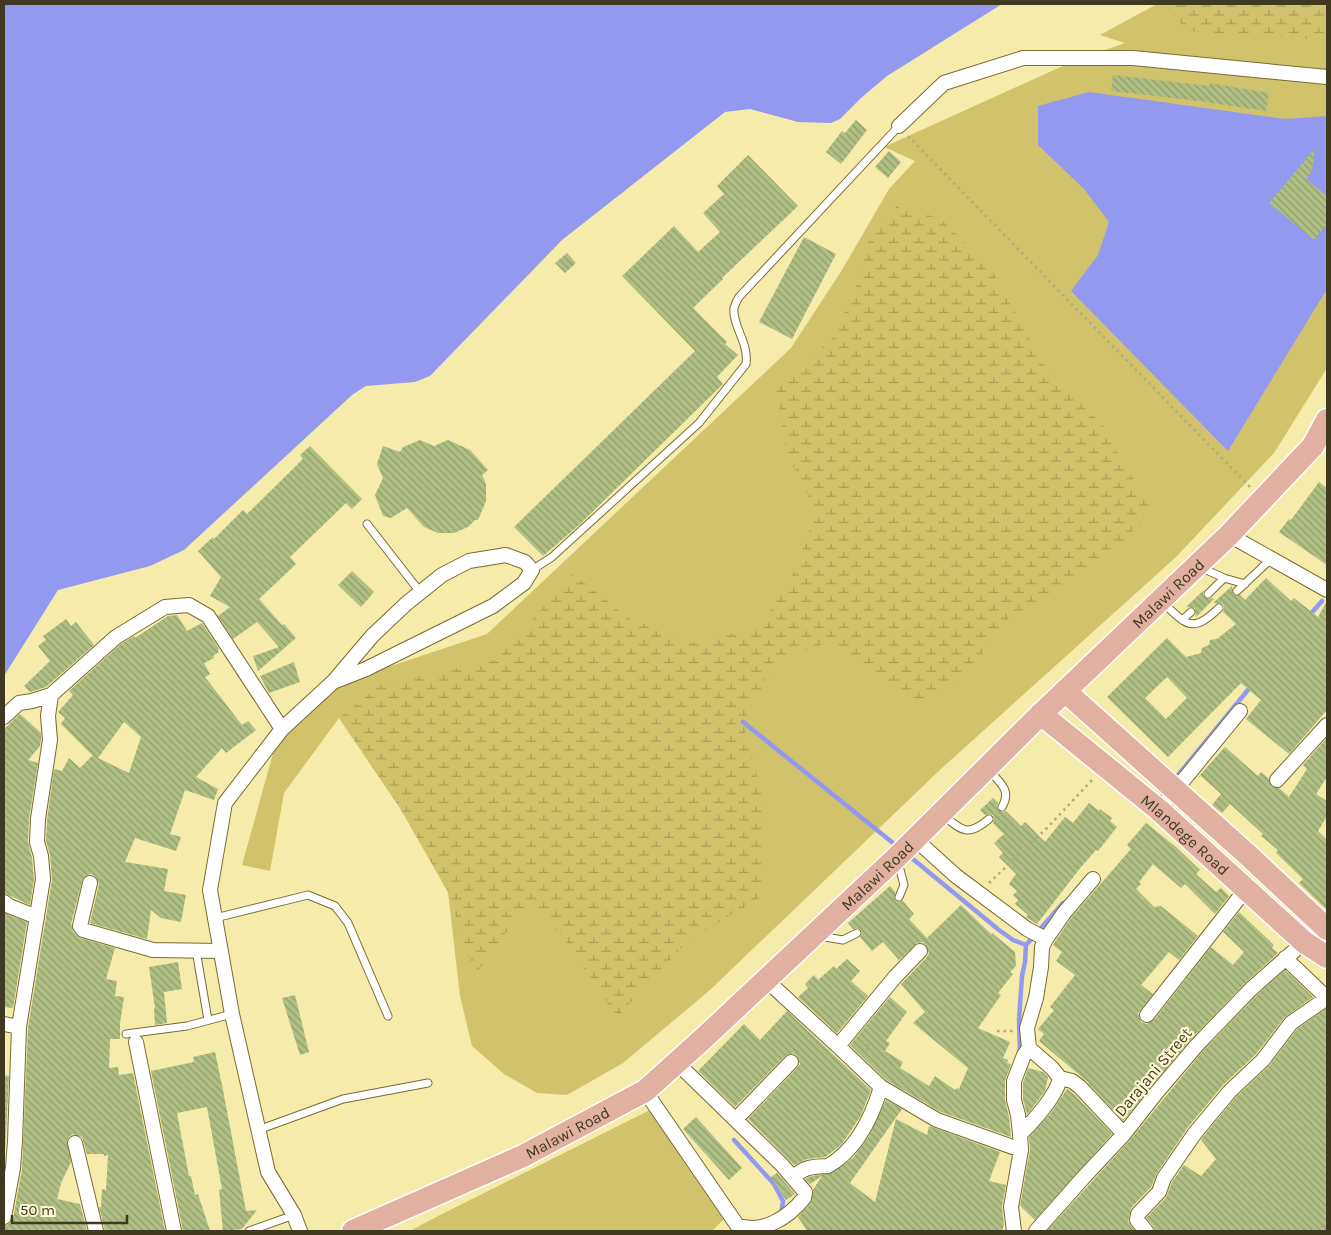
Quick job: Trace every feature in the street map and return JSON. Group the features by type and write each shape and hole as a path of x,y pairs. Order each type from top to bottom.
{"main road":[{"name":"Malawi Road","path":"353,1231 523,1156 645,1091 897,857 1041,714 1198,566 1313,446 1327,420"},
{"name":"Mlandege Road","path":"1066,691 1326,926"},
{"name":"Mlandege Road","path":"1041,714 1158,810 1246,889 1320,950"}],"street":[{"path":"899,126 944,83 1023,58 1133,58 1327,77"},
{"path":"1229,535 1327,590"},
{"path":"300,1231 294,1215 268,1172 232,1014 210,890 225,803 282,729 333,682 373,635 442,574 470,561 506,555 525,562 532,570 524,583 493,606 366,670 333,682"},
{"path":"4,718 19,703 51,695 116,637 165,608 189,605 208,616 282,729"},
{"path":"4,1217 15,1141 19,1027 43,879 41,856 37,842 50,740 48,716 51,695"},
{"path":"1158,810 1240,711"},
{"path":"1277,780 1327,725"},
{"path":"915,839 956,876 1037,935 1042,947 1036,998 1027,1028 1029,1048 1024,1055 1014,1081 1014,1100 1021,1133 1021,1150 1011,1207 1014,1231"},
{"path":"1037,935 1064,914 1094,878"},
{"path":"90,883 80,926 83,930 153,950 221,951"},
{"path":"1147,1015 1246,889"},
{"path":"4,902 36,917"},
{"name":"Darajani Street","path":"1036,1231 1124,1134 1197,1045 1250,989 1285,958 1320,950 1326,926"},
{"path":"838,1046 895,976 920,951"},
{"path":"1146,1231 1137,1220 1138,1214 1159,1192 1164,1178 1195,1133 1230,1091 1263,1060 1291,1022 1327,998 1285,958"},
{"path":"766,980 881,1087 936,1120 1021,1150"},
{"path":"4,1024 19,1027"},
{"path":"131,1038 174,1231"},
{"path":"1029,1048 1052,1068 1060,1078 1072,1081 1080,1087 1124,1134"},
{"path":"736,1119 792,1062"},
{"path":"645,1091 735,1228 751,1229 773,1224 800,1204 805,1192 782,1164 676,1063"},
{"path":"1021,1133 1032,1122 1057,1089 1060,1078"},
{"path":"793,1177 803,1169 814,1166 828,1166 853,1144 869,1118 881,1087"},
{"path":"75,1143 96,1231"}],"lane":[{"path":"532,570 552,557 699,423 746,364 745,344 736,320 734,308 738,297 899,126"},
{"path":"367,524 420,592"},
{"path":"1237,591 1271,559"},
{"path":"1198,566 1224,578 1245,584"},
{"path":"1208,594 1224,578"},
{"path":"1160,600 1182,620 1192,625 1199,624 1219,608"},
{"path":"1182,620 1191,612"},
{"path":"987,768 1007,793 1007,799 1002,807"},
{"path":"941,814 960,829 970,831 978,829 989,819"},
{"path":"897,857 904,885 899,897"},
{"path":"215,918 308,895 335,906 348,923 388,1016"},
{"path":"813,935 843,940 857,933"},
{"path":"196,950 208,1020"},
{"path":"131,1038 232,1014"},
{"path":"258,1130 343,1099 428,1083"},
{"path":"249,1231 294,1215"}],"path":[{"path":"899,126 1262,500"},
{"path":"979,893 1048,827 1095,777"},
{"path":"997,1031 1010,1032"}],"green space":[{"path":"1157,4 1310,4 1327,23 1327,368 1274,453 1176,557 942,768 710,990 623,1063 567,1095 537,1093 504,1074 472,1046 460,996 448,892 400,808 339,718 284,793 270,871 242,865 274,750 294,724 334,685 487,634 791,348 842,270 889,189 915,161 884,147 1076,60 1125,43 1100,35"},
{"path":"1163,4 1327,4 1327,40 1188,31"},
{"path":"899,204 942,220 991,268 1045,367 1104,427 1105,432 1151,509 1111,556 1048,599 1010,616 963,680 914,705 830,641 775,663 743,722 764,804 761,897 689,940 617,1017 560,933 526,905 475,975 448,892 400,808 339,718 382,684 496,660 573,574 630,619 697,644 762,624 794,572 816,513 786,451 776,387 834,337 858,282 872,230"},
{"path":"654,1108 684,1162 724,1219 712,1231 410,1231 438,1216"}],"water":[{"path":"4,4 1002,4 887,76 840,119 831,123 798,122 750,109 725,112 562,240 430,376 415,382 366,386 352,395 184,550 150,566 58,590 4,676"},
{"path":"1089,92 1285,119 1327,116 1327,289 1228,451 1071,291 1098,255 1109,222 1084,189 1038,145 1038,106"}],"building":[{"path":"1113,75 1209,86 1210,83 1269,93 1266,111 1111,91"},
{"path":"856,120 867,130 841,164 826,152 842,131 845,133"},
{"path":"1315,148 1312,171 1306,179 1327,196 1327,224 1314,240 1269,203"},
{"path":"889,151 901,162 888,178 875,167"},
{"path":"748,155 798,206 693,308 727,342 725,344 738,355 717,377 723,384 578,526 543,556 514,527 695,351 622,276 674,226 698,252 720,232 703,213 724,194 717,186"},
{"path":"804,237 836,254 792,339 759,322"},
{"path":"567,253 576,263 565,273 555,263"},
{"path":"420,440 434,446 448,440 470,450 488,470 482,475 486,484 486,501 478,520 475,520 468,527 454,533 438,533 424,527 407,508 391,518 383,516 375,495 383,478 377,464 383,446 400,452 403,447"},
{"path":"310,446 362,499 352,509 346,503 290,557 296,564 259,599 296,638 258,671 253,656 279,647 257,622 233,639 218,616 230,607 210,596 221,577 198,551 213,537 214,539 243,510 247,514 303,459 300,455"},
{"path":"1319,482 1327,488 1327,565 1279,532 1289,519 1291,520"},
{"path":"352,571 374,592 361,607 338,585"},
{"path":"1266,578 1291,601 1294,598 1318,617 1327,601 1327,710 1289,754 1246,719 1261,700 1241,683 1168,757 1107,697 1167,638 1186,657 1201,653 1202,648 1209,645 1210,640 1217,639 1236,624 1223,612 1223,604 1213,603 1232,586 1234,595 1240,595 1245,600","holes":["1167,677 1187,698 1166,719 1145,698"]},
{"path":"1204,590 1203,595 1205,598 1214,599 1196,617 1195,608 1186,607"},
{"path":"177,615 187,631 202,623 219,649 219,652 213,656 214,658 204,663 210,674 205,677 242,725 248,721 256,730 226,753 222,748 196,777 218,789 214,800 185,790 170,834 181,837 176,851 135,838 125,862 168,869 164,891 186,895 181,922 161,918 151,910 147,939 90,923 99,884 96,877 92,874 87,875 82,881 71,924 73,931 80,938 115,948 106,979 117,981 115,996 124,997 120,1023 120,1039 110,1039 109,1068 118,1067 119,1075 133,1073 165,1231 105,1231 99,1207 101,1207 102,1189 106,1190 108,1155 87,1154 82,1137 73,1134 67,1141 71,1162 61,1183 57,1199 80,1204 87,1231 4,1231 4,1226 13,1219 22,1169 28,1028 52,880 50,855 46,841 54,769 62,771 69,758 80,768 93,756 61,724 65,718 58,712 73,695 69,691 121,644 134,636 135,638 168,616","holes":["124,722 141,737 129,773 98,758"]},
{"path":"66,619 71,626 76,622 94,645 46,687 30,692 24,686 50,661 38,646 46,640 43,636"},
{"path":"294,662 300,682 269,693 260,676"},
{"path":"20,714 41,733 40,746 28,760 38,763 29,819 28,842 34,879 30,905 4,893 4,729"},
{"path":"1327,738 1327,777 1316,794 1327,801 1327,816 1318,831 1327,840 1327,910 1299,883 1303,879 1276,853 1278,850 1261,836 1263,834 1230,804 1222,813 1212,805 1221,794 1200,775 1225,747 1258,776 1261,772 1268,778 1271,786 1279,788 1289,797 1307,769 1303,765"},
{"path":"993,798 998,803 998,810 1006,811 1021,826 1025,822 1045,842 1065,817 1073,823 1089,803 1112,818 1110,821 1117,827 1098,851 1096,850 1081,867 1037,924 1026,917 1028,915 1015,904 1018,900 1013,895 1017,891 1009,884 1016,874 999,857 1003,853 994,843 1004,834 993,823 993,815 985,815 980,810"},
{"path":"1146,823 1176,847 1200,870 1196,874 1216,892 1221,888 1229,896 1215,914 1185,884 1181,888 1153,864 1139,882 1141,884 1136,889 1155,908 1161,906 1198,936 1179,960 1169,952 1141,985 1153,994 1138,1013 1141,1022 1146,1024 1154,1020 1211,947 1233,965 1244,952 1223,932 1239,912 1274,945 1272,948 1278,953 1245,983 1191,1039 1123,1121 1089,1083 1039,1041 1044,1034 1038,1029 1054,1010 1050,1007 1075,975 1056,961 1062,952 1053,945 1054,943 1071,918 1131,849 1127,845"},
{"path":"890,886 895,892 895,900 897,902 903,901 914,914 909,919 927,938 961,905 991,934 1015,952 1016,966 1010,972 1013,974 998,993 1001,995 978,1028 1010,1042 1003,1058 1008,1060 1007,1063 1011,1064 1005,1081 1005,1100 1011,1137 941,1112 886,1080 850,1045 890,997 907,1012 886,1041 890,1043 885,1051 903,1062 900,1068 929,1086 935,1076 955,1090 959,1089 968,1068 913,1023 925,1012 901,984 927,957 929,953 926,945 922,942 917,943 899,960 883,942 872,951 860,937 862,934 861,930 858,928 853,929 848,923"},
{"path":"4,913 27,922 13,1008 4,1007"},
{"path":"847,959 860,971 851,981 868,996 837,1033 798,997 808,988 805,984 814,975 818,980 834,966 836,969"},
{"path":"178,962 182,989 164,992 167,1023 155,1025 155,1008 149,967"},
{"path":"1285,970 1313,997 1284,1018 1256,1054 1223,1085 1188,1127 1157,1173 1151,1187 1131,1208 1128,1222 1135,1231 1047,1231 1130,1140 1203,1051 1257,995"},
{"path":"295,995 309,1052 300,1055 282,998"},
{"path":"1327,1008 1327,1231 1155,1231 1146,1218 1166,1198 1172,1182 1184,1165 1201,1176 1216,1159 1201,1140 1202,1138 1236,1097 1270,1065 1297,1029"},
{"path":"787,1011 871,1090 860,1117 841,1145 825,1157 807,1159 794,1165 748,1119 797,1068 800,1064 797,1056 793,1053 785,1056 735,1107 698,1071 744,1024 760,1040"},
{"path":"215,1052 246,1211 257,1210 242,1229 223,1231 219,1190 222,1189 207,1107 177,1113 189,1176 191,1176 195,1195 198,1194 210,1231 183,1231 151,1071 194,1062 193,1057"},
{"path":"1028,1068 1043,1072 1048,1077 1045,1091 1027,1115 1023,1099 1023,1083"},
{"path":"4,1075 9,1076 4,1170"},
{"path":"1067,1089 1112,1134 1035,1220 1020,1206 1030,1150 1029,1137 1051,1113"},
{"path":"886,1100 902,1109 850,1183 875,1202 896,1119 927,1135 929,1126 1000,1152 989,1181 1006,1185 1002,1206 1004,1225 1002,1231 807,1231 798,1217 811,1203 813,1190 822,1176 810,1184 805,1179 832,1173 853,1158 869,1136"},
{"path":"696,1117 742,1168 729,1180 683,1129"},
{"path":"777,1173 795,1194 786,1200 771,1177"}],"waterway":[{"path":"1308,617 1322,601"},
{"path":"1174,780 1252,685"},
{"path":"743,722 898,847"},
{"path":"908,855 999,930 1013,940 1026,945"},
{"path":"1020,1053 1019,1020 1026,945 1063,903"},
{"path":"734,1140 774,1184 783,1201 781,1215"}]}
